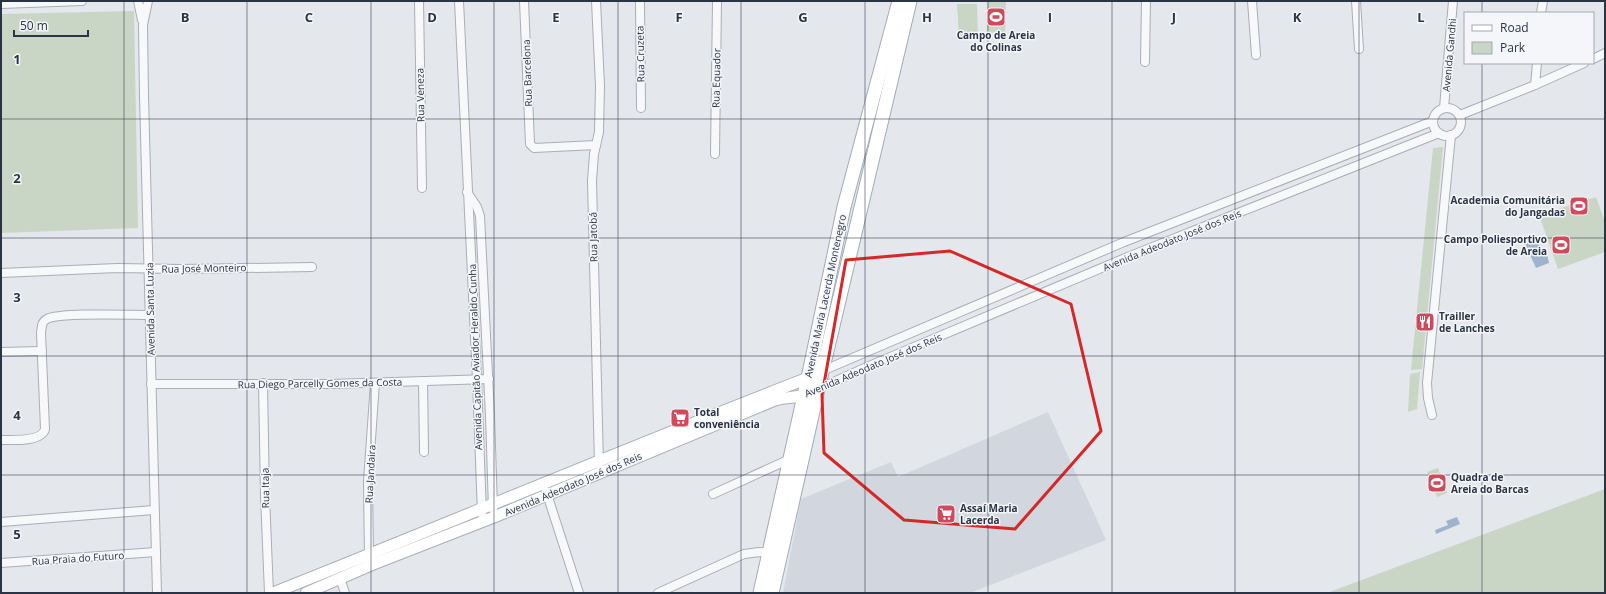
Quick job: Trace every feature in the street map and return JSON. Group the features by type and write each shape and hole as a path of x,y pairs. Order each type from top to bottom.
{"main road":[{"name":"Avenida Maria Lacerda Montenegro","path":"772,593 775,555 790,459 844,207 899,1"},
{"name":"Avenida Maria Lacerda Montenegro","path":"760,593 775,555 818,389 910,1"},
{"name":"Avenida Adeodato José dos Reis","path":"306,593 340,578 369,560 493,504 808,378"},
{"name":"Avenida Adeodato José dos Reis","path":"273,593 482,522 774,400 804,396 818,389"}],"street":[{"path":"1,4 82,1"},
{"name":"Avenida Santa Luzia","path":"138,1 143,25 145,166 157,593"},
{"name":"Avenida Santa Luzia","path":"143,25 148,1"},
{"name":"Rua Veneza","path":"419,1 422,188"},
{"name":"Avenida Capitão Aviador Heraldo Cunha","path":"459,1 477,380 482,522"},
{"name":"Rua Barcelona","path":"524,1 530,144 534,148 596,145"},
{"name":"Rua Jatobá","path":"596,1 600,86 599,132 592,181 598,462 601,473"},
{"name":"Rua Cruzeta","path":"640,1 641,108"},
{"name":"Rua Equador","path":"715,154 717,1"},
{"path":"1145,62 1146,1"},
{"path":"1252,1 1256,55"},
{"path":"1356,1 1359,49"},
{"name":"Avenida Gandhi","path":"1444,108 1454,1"},
{"path":"1541,12 1542,1"},
{"path":"1594,58 1605,53"},
{"path":"1535,85 1537,64"},
{"path":"1460,116 1582,64"},
{"path":"1444,108 1452,109 1460,116 1460,127 1457,132 1451,135 1439,133 1434,126 1433,121 1435,116 1438,111 1444,108"},
{"name":"Avenida Adeodato José dos Reis","path":"822,371 915,333 1124,242 1433,121"},
{"name":"Avenida Adeodato José dos Reis","path":"818,389 920,344 1130,256 1439,133"},
{"path":"1432,415 1428,398 1428,383 1451,135"},
{"name":"Avenida Capitão Aviador Heraldo Cunha","path":"467,192 477,207 480,216 489,380 494,517"},
{"path":"1192,215 1197,229"},
{"name":"Rua José Monteiro","path":"1,273 118,268 149,269 312,266"},
{"path":"1,440 39,437 46,429 42,351 43,323 49,318 68,315 150,315"},
{"path":"915,333 920,344"},
{"path":"1,352 42,351"},
{"name":"Rua Diego Parcelly Gomes da Costa","path":"151,384 375,383 489,380"},
{"path":"424,381 424,452"},
{"name":"Rua Itaja","path":"263,383 265,496 269,593"},
{"name":"Rua Jandaira","path":"369,560 368,481 375,383"},
{"path":"713,494 790,459"},
{"path":"544,484 580,593"},
{"path":"1,522 154,510"},
{"name":"Rua Praia do Futuro","path":"1,563 156,552"},
{"path":"658,593 672,590 744,554 775,555"},
{"path":"340,578 346,593"}],"highlighted area":[{"path":"950,251 1071,304 1101,431 1015,529 904,520 824,453 822,395 846,260"}],"shaded area":[{"name":"Assaí Maria Lacerda","path":"1048,412 1106,540 970,593 783,593 801,499 891,462 898,477"}],"green space":[{"name":"Campo de Areia do Colinas","path":"987,2 1006,2 1005,32 987,33"},
{"path":"957,4 977,4 978,38 959,37"},
{"path":"134,11 138,228 1,233 1,14"},
{"path":"1443,147 1422,369 1411,370 1433,148"},
{"path":"1596,197 1605,222 1605,252 1558,269 1539,215"},
{"path":"1420,372 1417,409 1408,412 1410,374"},
{"name":"Quadra de Areia do Barcas","path":"1438,468 1447,493 1437,497 1427,472"},
{"path":"1605,489 1605,593 1327,593"}],"water":[{"path":"1537,239 1543,255 1547,254 1549,263 1536,268 1525,244"},
{"path":"1457,517 1460,524 1436,534 1435,530 1448,525 1446,521"}],"place":[{"name":"Campo de Areia do Colinas","path":"996,17"},
{"name":"Academia Comunitária do Jangadas","path":"1579,206"},
{"name":"Campo Poliesportivo de Areia","path":"1561,245"},
{"name":"Trailler de Lanches","path":"1425,322"},
{"name":"Total conveniência","path":"680,418"},
{"name":"Quadra de Areia do Barcas","path":"1437,483"},
{"name":"Assaí Maria Lacerda","path":"946,514"}]}
